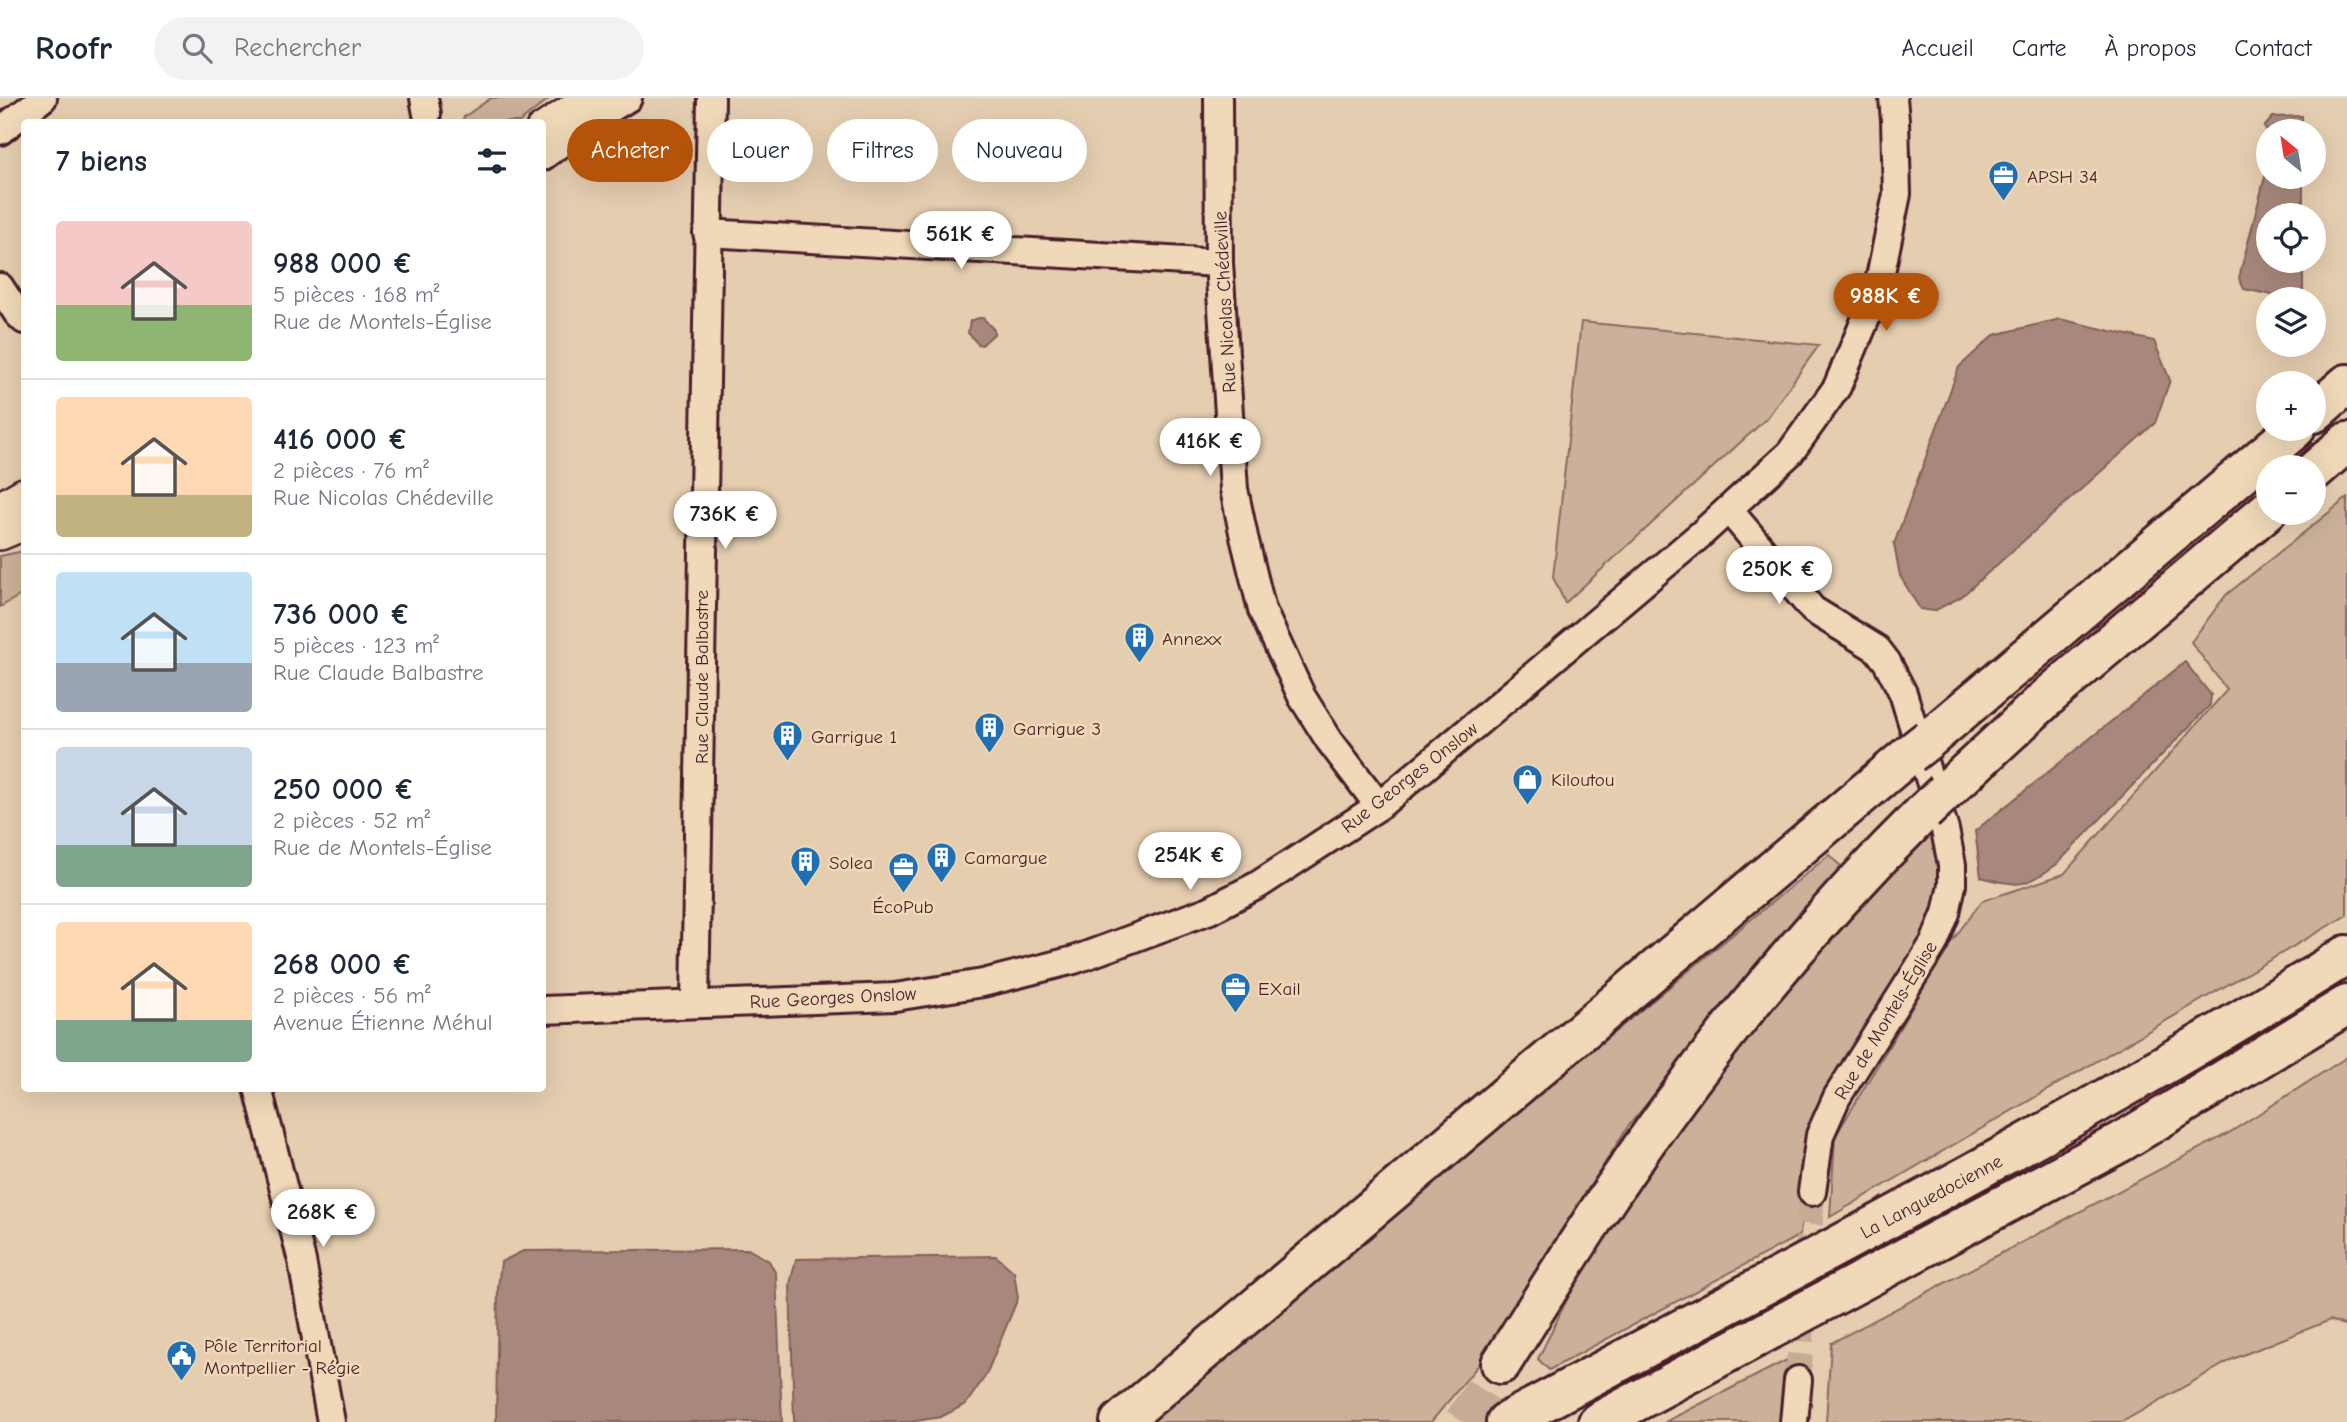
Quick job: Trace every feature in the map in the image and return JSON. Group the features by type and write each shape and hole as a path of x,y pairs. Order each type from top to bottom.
{"highway":[{"path":"2326,402 2347,384"},
{"path":"1120,1422 2281,441"},
{"path":"2326,460 2347,442"},
{"path":"1501,1364 1619,1181 1716,1047 1754,998 1843,895 1934,802 2051,694 2256,520"},
{"name":"La Languedocienne","path":"1506,1422 2082,1114 2347,955"},
{"path":"1598,1422 2121,1142 2347,1005"}],"main road":[{"path":"546,128 592,98"},
{"path":"0,509 21,497"},
{"path":"0,533 21,524"}],"street":[{"path":"0,131 43,98"},
{"path":"546,154 628,98"},
{"name":"Rue Claude Balbastre","path":"695,1004 710,98"},
{"name":"Rue Nicolas Chédeville","path":"1217,98 1219,263 1234,489 1262,610 1302,697 1329,740 1379,806"},
{"path":"1729,510 1790,453 1838,387 1877,292 1897,194 1893,98"},
{"path":"707,233 1219,263"},
{"path":"10,293 21,317"},
{"name":"Rue Georges Onslow","path":"546,1010 895,997 984,983 1074,960 1210,909 1246,891 1379,806 1729,510"},
{"name":"Rue de Montels-Église","path":"1729,510 1813,610 1877,649 1886,662 1903,693 1945,830 1952,865 1952,885 1946,913 1934,943 1837,1097 1820,1136 1812,1192"},
{"path":"259,1092 302,1261 331,1422"},
{"path":"1794,1422 1798,1380"}],"shaded area":[{"path":"491,98 550,98 524,119 463,119"},
{"path":"2302,116 2302,119 2271,119"},
{"path":"2262,189 2303,189 2303,203 2258,203"},
{"path":"2256,212 2256,273 2303,273 2303,287 2256,287 2256,292 2244,289 2239,278"},
{"path":"983,318 994,330 994,334 982,345 968,333 970,321"},
{"path":"2060,319 2154,341 2170,380 2155,423 1961,597 1934,611 1920,609 1900,576 1894,544 1959,367 1994,335"},
{"path":"1581,322 1819,345 1767,418 1565,603 1553,577"},
{"path":"2347,498 2347,915 1830,1217 1835,1137 1949,945 1982,901 2064,874 2227,690 2191,642 2226,595 2313,525 2326,525 2326,515"},
{"path":"21,552 21,595 0,607 0,556"},
{"path":"2185,662 2211,695 2210,705 2057,864 2037,878 2022,883 2005,883 1981,877 1975,831"},
{"path":"1932,830 1942,854 1937,915 1815,1116 1800,1235 1549,1370 1538,1359 1595,1242 1695,1096 1776,997"},
{"path":"1829,855 1845,870 1628,1126 1481,1362 1431,1422 1145,1422 1256,1328"},
{"path":"2347,1057 2347,1326 2330,1320 2233,1359 2122,1422 1826,1422 1831,1343 2229,1133"},
{"path":"748,1249 769,1261 776,1274 782,1422 496,1422 498,1287 501,1262 523,1251"},
{"path":"996,1256 1014,1272 1018,1298 986,1375 966,1404 941,1417 910,1422 794,1422 790,1284 796,1259"},
{"path":"1787,1360 1785,1422 1665,1422"}],"tunnel":[{"path":"1798,1380 1812,1192"},
{"path":"1463,1422 1501,1364"}],"place":[{"name":"APSH 34","path":"2004,203"},
{"name":"Annexx","path":"1139,665"},
{"name":"Garrigue 3","path":"990,755"},
{"name":"Garrigue 1","path":"788,763"},
{"name":"Kiloutou","path":"1528,806"},
{"name":"Camargue","path":"941,884"},
{"name":"Solea","path":"806,889"},
{"name":"ÉcoPub","path":"903,894"},
{"name":"EXail","path":"1235,1015"},
{"name":"Pôle Territorial Montpellier - Régie","path":"181,1383"}]}
